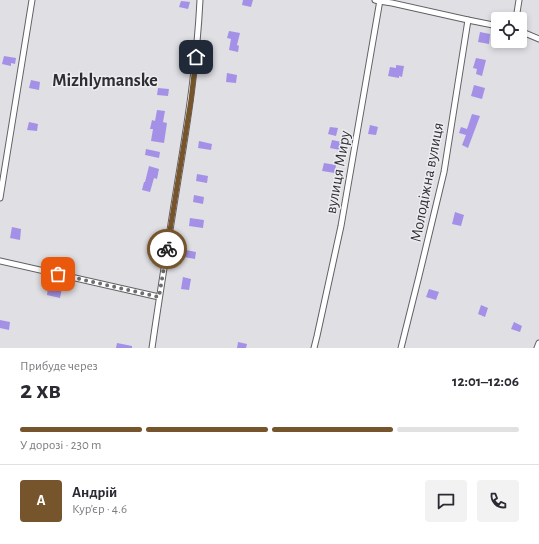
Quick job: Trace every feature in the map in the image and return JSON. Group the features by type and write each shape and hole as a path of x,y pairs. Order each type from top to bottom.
{"street":[{"path":"0,198 32,0"},
{"path":"152,348 191,100 199,28 200,0"},
{"path":"378,0 491,25"},
{"name":"вулиця Миру","path":"314,348 318,336 341,226 378,0"},
{"path":"517,12 519,0"},
{"name":"Молодіжна вулиця","path":"401,348 444,172 468,20"},
{"path":"527,34 539,39"},
{"path":"0,261 159,297"},
{"path":"537,348 539,343"}],"building":[{"path":"243,0 253,0 251,7 242,5"},
{"path":"181,1 190,2 188,9 179,7"},
{"path":"229,31 240,33 237,45 239,46 238,52 229,50 231,39 227,38"},
{"path":"480,32 490,34 489,44 478,42"},
{"path":"4,56 16,58 15,64 11,63 11,66 2,64"},
{"path":"476,58 486,60 482,76 476,74 477,69 473,68"},
{"path":"396,65 404,66 402,77 399,76 399,78 388,76 390,67 396,68"},
{"path":"227,73 237,75 236,83 226,82"},
{"path":"31,80 40,82 39,90 29,88"},
{"path":"474,85 485,88 482,99 471,96"},
{"path":"158,88 169,89 168,96 157,95"},
{"path":"157,110 165,111 163,122 167,123 164,143 151,141 153,129 150,129 152,120 155,121"},
{"path":"472,114 480,116 468,148 462,145 466,135 459,133 461,127 467,129"},
{"path":"29,122 38,124 37,131 27,130"},
{"path":"370,125 378,127 376,135 368,134"},
{"path":"330,127 338,128 336,136 328,134"},
{"path":"434,136 441,137 439,149 432,147"},
{"path":"332,140 342,142 340,150 330,148"},
{"path":"199,141 212,144 211,150 198,148"},
{"path":"146,149 160,152 159,158 145,155"},
{"path":"324,163 336,165 335,173 322,171"},
{"path":"149,166 159,169 157,179 154,178 150,192 142,190"},
{"path":"197,174 208,176 207,183 196,181"},
{"path":"194,195 204,197 203,204 193,202"},
{"path":"455,212 464,215 461,226 452,224"},
{"path":"190,218 204,220 203,228 189,226"},
{"path":"12,227 21,229 20,240 10,238"},
{"path":"186,250 196,252 195,259 184,257"},
{"path":"183,277 191,279 189,290 181,289"},
{"path":"48,286 62,288 60,298 47,295"},
{"path":"429,289 439,292 436,300 426,297"},
{"path":"481,305 488,308 485,317 478,314"},
{"path":"0,320 10,322 9,330 0,328"},
{"path":"514,322 522,326 520,332 511,329"},
{"path":"238,342 247,344 246,348 237,348"},
{"path":"117,343 132,346 132,348 116,348"}],"way so far":[{"path":"58,274 159,297 167,249"}],"district":[{"name":"Mizhlymanske","path":"105,80"}],"route":[{"path":"167,249 191,100 196,57"}]}
